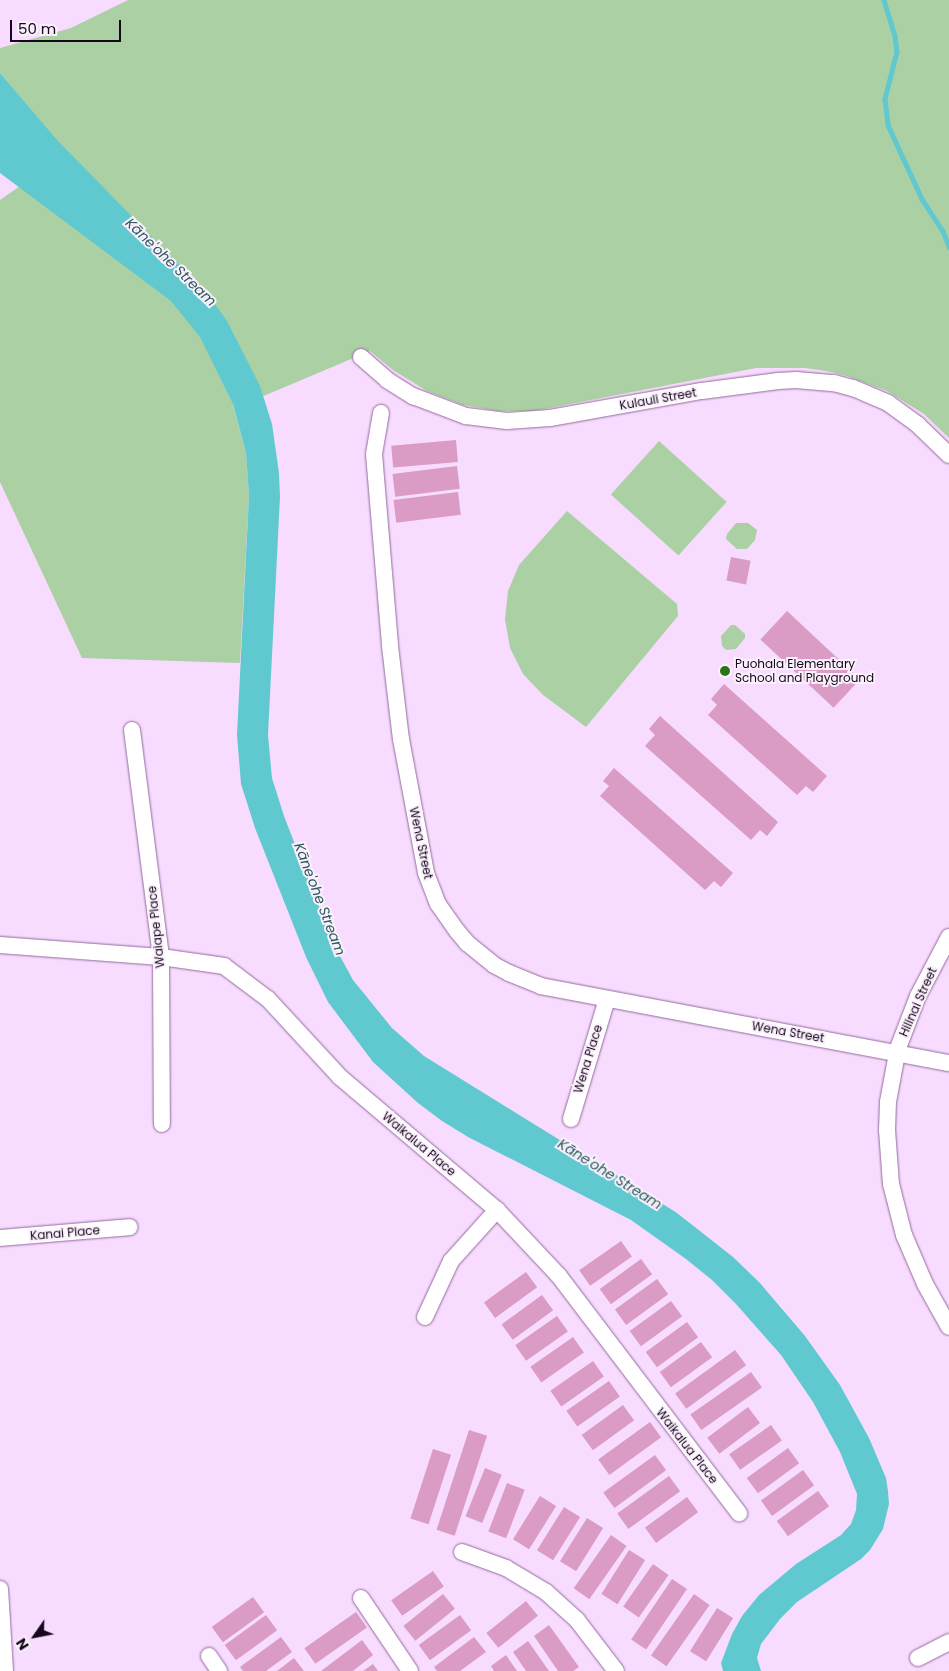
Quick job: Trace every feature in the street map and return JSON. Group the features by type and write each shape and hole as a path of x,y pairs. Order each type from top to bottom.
{"street":[{"name":"Kulauli Street","path":"361,357 387,380 420,399 466,416 507,421 550,418 702,391 778,381 816,380 834,383 870,394 896,408 918,424 949,455"},
{"name":"Wena Street","path":"381,413 374,454 390,646 401,739 423,857 432,889 456,931 494,965 541,986 949,1063"},
{"name":"Waiape Place","path":"132,730 162,957 162,1124"},
{"name":"Hilinai Street","path":"949,937 918,996 897,1052 892,1075 887,1120 891,1184 896,1210 913,1260 949,1328"},
{"name":"Waikalua Place","path":"0,946 162,957 224,966 268,999 340,1077 497,1210 559,1276 738,1513"},
{"name":"Wena Place","path":"571,1119 607,999"},
{"path":"425,1317 451,1261 497,1210"},
{"name":"Kanai Place","path":"0,1238 130,1227"},
{"path":"462,1552 506,1568 546,1592 577,1620 615,1671"},
{"path":"0,1589 5,1671"},
{"path":"361,1598 410,1671"},
{"path":"918,1658 949,1642"},
{"path":"209,1656 219,1671"}],"shaded area":[{"path":"128,0 949,0 949,438 924,414 887,391 847,376 826,371 805,368 756,368 534,411 498,411 463,405 427,391 393,370 370,351 266,395 233,405 246,453 249,496 240,663 82,658 0,482 0,200 20,186 56,140 0,73 0,48 71,28"},
{"path":"659,441 727,502 678,555 611,495"},
{"path":"567,511 677,604 678,616 586,727 543,695 523,674 510,648 505,619 508,591 519,565"},
{"path":"736,523 748,523 757,530 755,540 747,549 737,549 726,539 727,534"},
{"path":"731,625 735,625 745,634 745,638 736,649 726,650 722,646 721,636"}],"water":[{"name":"Kāne'ohe Stream","path":"0,73 57,140 206,292 227,321 260,386 272,424 279,473 280,497 268,735 272,778 284,816 334,945 353,980 392,1028 424,1056 677,1213 733,1257 759,1282 805,1336 840,1385 869,1438 886,1478 888,1491 889,1504 883,1529 870,1550 861,1559 797,1602 780,1619 761,1644 757,1658 761,1671 723,1671 721,1663 732,1634 742,1616 759,1595 796,1564 841,1535 851,1524 856,1510 857,1494 840,1452 813,1402 781,1355 712,1280 631,1220 468,1137 442,1121 418,1103 373,1062 328,1002 306,957 255,828 241,784 237,735 249,496 246,453 233,404 200,337 171,301 0,173"}],"building":[{"path":"456,440 458,462 393,468 391,446"},
{"path":"457,466 460,489 395,497 392,474"},
{"path":"458,492 461,515 396,523 393,500"},
{"path":"731,557 751,561 746,584 726,581"},
{"path":"787,611 860,679 834,708 760,640"},
{"path":"724,684 827,776 813,792 806,786 797,795 708,715 717,705 711,699"},
{"path":"660,716 778,822 767,836 760,830 751,840 645,746 655,735 649,729"},
{"path":"614,768 733,873 721,887 714,881 705,890 600,796 609,786 603,781"},
{"path":"621,1241 632,1257 590,1286 579,1270"},
{"path":"641,1259 652,1274 611,1304 600,1289"},
{"path":"526,1272 537,1287 495,1318 484,1303"},
{"path":"657,1279 668,1294 626,1325 615,1310"},
{"path":"542,1295 553,1310 513,1340 502,1324"},
{"path":"671,1301 682,1316 641,1346 630,1331"},
{"path":"557,1316 568,1332 526,1361 515,1345"},
{"path":"687,1322 698,1337 657,1367 646,1352"},
{"path":"573,1337 584,1353 541,1382 530,1367"},
{"path":"701,1342 712,1357 671,1387 660,1372"},
{"path":"735,1350 746,1365 686,1409 675,1393"},
{"path":"593,1361 604,1377 561,1406 550,1391"},
{"path":"751,1372 762,1388 701,1430 690,1414"},
{"path":"609,1381 620,1397 577,1426 566,1411"},
{"path":"623,1405 634,1420 593,1450 582,1435"},
{"path":"748,1407 760,1423 719,1454 707,1438"},
{"path":"650,1422 661,1437 609,1475 598,1460"},
{"path":"771,1425 782,1441 740,1470 729,1454"},
{"path":"469,1430 487,1436 455,1536 437,1530"},
{"path":"788,1448 799,1463 758,1493 747,1478"},
{"path":"433,1449 451,1455 429,1524 410,1518"},
{"path":"655,1455 666,1470 614,1508 603,1493"},
{"path":"485,1468 502,1475 482,1523 466,1516"},
{"path":"803,1470 814,1485 772,1516 761,1501"},
{"path":"669,1476 680,1491 628,1529 617,1514"},
{"path":"507,1483 525,1490 506,1538 488,1532"},
{"path":"818,1491 829,1506 788,1536 777,1521"},
{"path":"540,1496 556,1506 529,1549 513,1539"},
{"path":"687,1497 698,1512 656,1543 645,1528"},
{"path":"564,1507 580,1517 553,1560 537,1550"},
{"path":"587,1518 603,1528 576,1571 560,1561"},
{"path":"611,1535 627,1546 589,1599 574,1588"},
{"path":"629,1550 645,1560 618,1604 601,1594"},
{"path":"653,1564 669,1575 639,1617 623,1607"},
{"path":"433,1571 444,1587 402,1616 391,1600"},
{"path":"672,1579 687,1589 646,1650 631,1640"},
{"path":"443,1594 455,1609 415,1641 403,1626"},
{"path":"694,1594 710,1605 667,1666 651,1655"},
{"path":"253,1597 264,1612 223,1642 212,1627"},
{"path":"526,1601 538,1616 498,1648 486,1633"},
{"path":"717,1608 733,1618 706,1661 690,1651"},
{"path":"356,1612 367,1628 315,1664 304,1648"},
{"path":"266,1615 277,1630 236,1660 225,1645"},
{"path":"460,1615 471,1630 430,1660 419,1645"},
{"path":"549,1625 579,1667 573,1671 558,1671 534,1636"},
{"path":"281,1637 292,1652 266,1671 243,1671 240,1667"},
{"path":"474,1637 486,1652 460,1671 437,1671 434,1667"},
{"path":"362,1640 373,1655 353,1671 321,1671"},
{"path":"528,1641 549,1671 526,1671 513,1652"},
{"path":"506,1655 517,1671 494,1671 491,1666"},
{"path":"294,1658 304,1671 277,1671"},
{"path":"373,1664 378,1671 363,1671"}],"waterway":[{"path":"884,0 895,36 897,52 885,99 888,125 922,199 943,231 949,247"}],"place":[{"name":"Puohala Elementary School and Playground","path":"725,671"}]}
